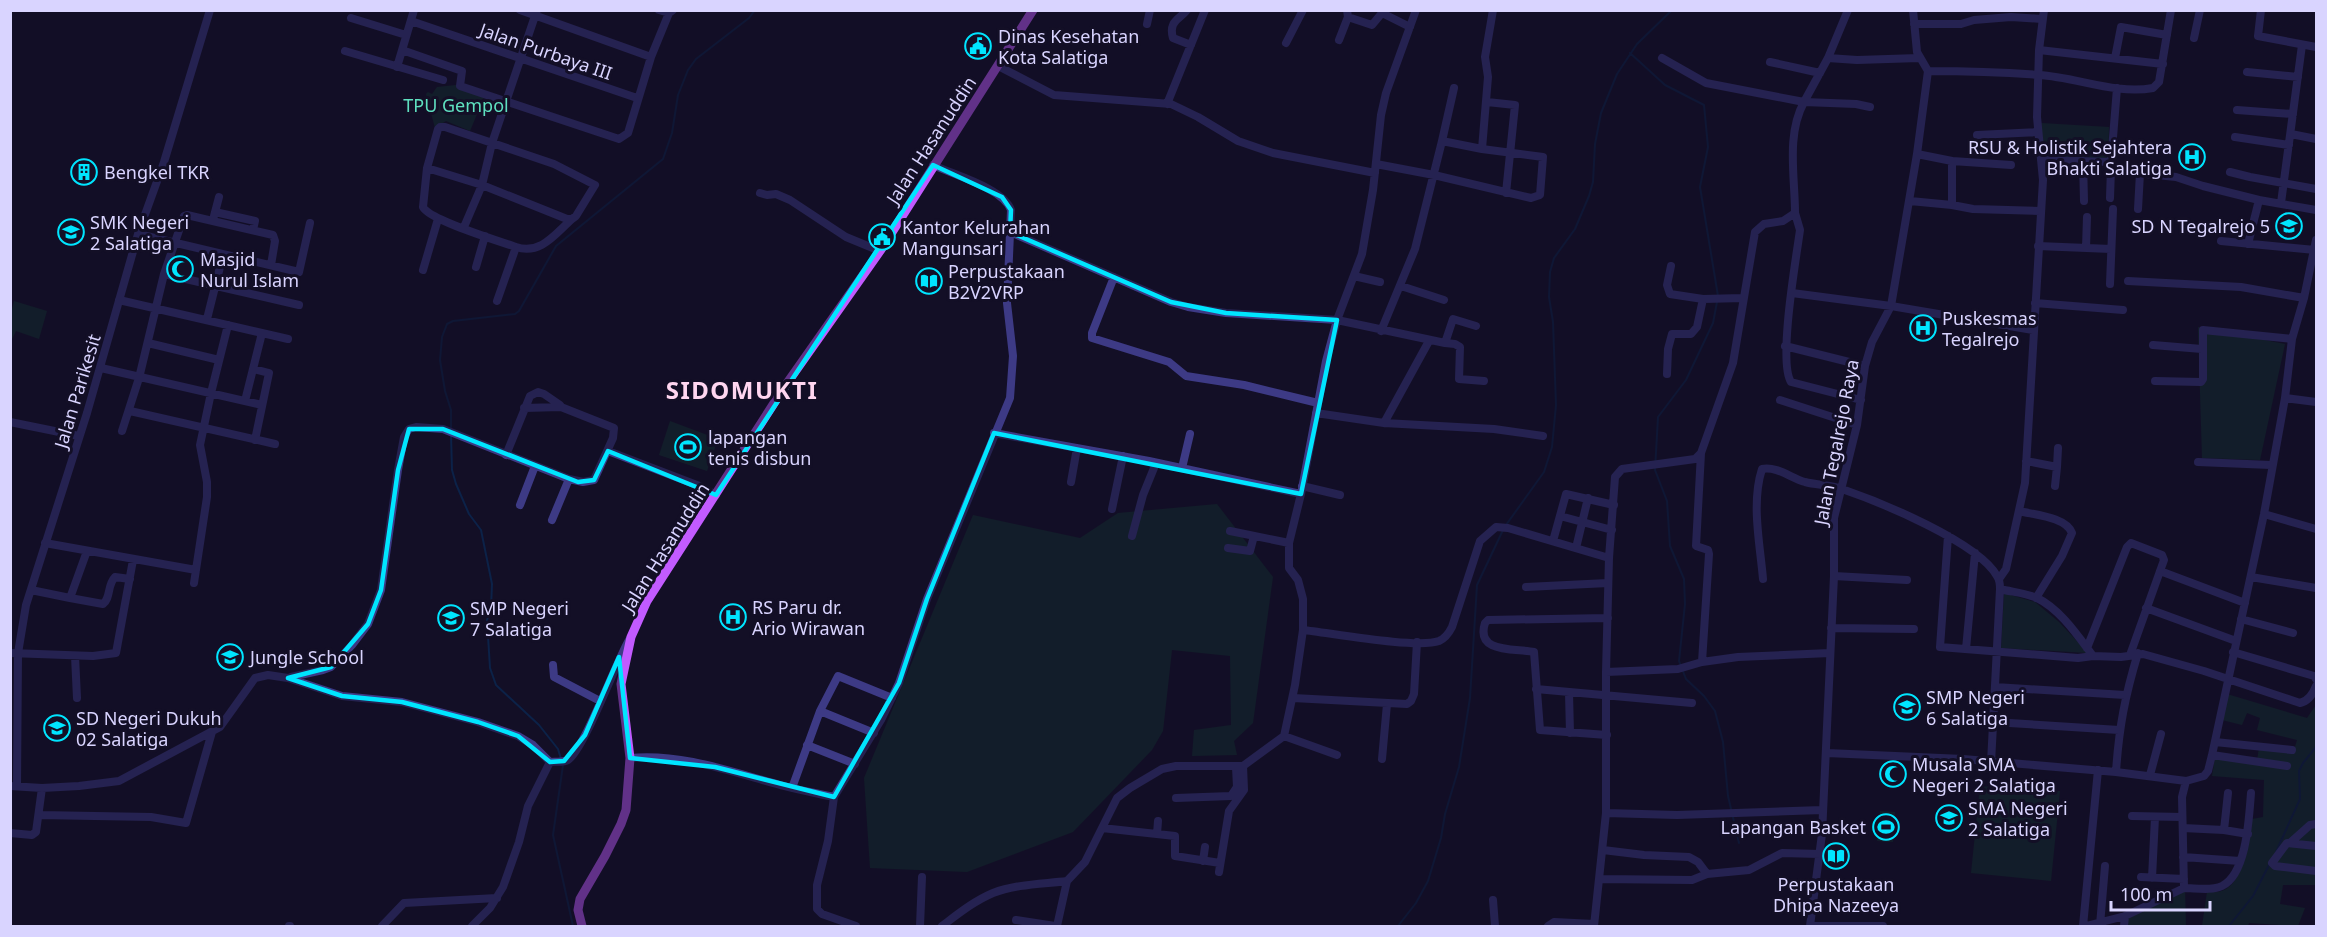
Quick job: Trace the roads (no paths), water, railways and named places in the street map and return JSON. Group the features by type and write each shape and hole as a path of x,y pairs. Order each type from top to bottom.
{"main road":[{"name":"Jalan Hasanuddin","path":"582,927 578,904 621,824 628,795 630,758 621,684 631,637 657,584 785,386 879,253 1033,10"}],"street":[{"name":"Jalan Parikesit","path":"14,786 14,653 45,543 101,368 138,234 164,162 210,10"},
{"path":"397,67 414,10"},
{"path":"520,10 536,13 651,57"},
{"path":"402,50 462,71 459,85 614,139 621,139 628,133 651,57 671,12 658,10"},
{"path":"1147,24 1150,10"},
{"path":"1187,10 1177,17 1171,33 1173,38 1191,45"},
{"path":"1167,104 1205,10"},
{"path":"1286,43 1303,10"},
{"path":"1016,920 1056,927 1068,881 1085,862 1117,798 1138,783 1162,769 1176,766 1240,767 1284,736 1293,698 1303,630 1301,587 1290,570 1289,543 1337,320 1363,245 1386,93 1416,10"},
{"path":"1482,149 1488,77 1485,57 1493,10"},
{"path":"1848,10 1828,58 1799,112 1792,136 1796,213 1800,230 1785,346 1787,376 1791,382 1861,400"},
{"path":"1913,10 1919,58 1928,71 2034,75 2117,87 2153,88 2159,82 2171,10"},
{"path":"2194,38 2200,10"},
{"path":"2261,10 2257,36 2316,47"},
{"path":"1336,12 1372,25 1382,13 1410,27"},
{"path":"464,227 482,185 492,143 536,13"},
{"path":"1339,40 1347,15"},
{"path":"1914,24 1961,24 1974,20 2043,15 2040,50 2034,75 2041,160 2040,210 2025,483 2006,569 1999,579"},
{"path":"351,18 406,35"},
{"name":"Jalan Purbaya III","path":"411,21 638,98"},
{"path":"2115,58 2121,27 2167,35"},
{"path":"2281,203 2302,45"},
{"path":"2040,50 2163,64"},
{"path":"345,51 443,80"},
{"path":"1662,58 1706,82 1804,102 1856,104 1870,107"},
{"path":"1828,58 1857,60 1919,58"},
{"path":"1770,63 1820,73"},
{"path":"998,66 1054,95 1167,104 1198,117 1238,141 1273,153 1375,169 1434,175 1531,198 1540,195 1543,156 1510,154 1442,141"},
{"name":"Jalan Tegalrejo Raya","path":"1810,926 1820,854 1827,753 1834,518 1857,425 1865,366 1872,342 1891,306 1910,201 1928,71"},
{"path":"2247,72 2298,77"},
{"path":"2110,198 2117,87"},
{"path":"1381,331 1415,249 1454,88"},
{"path":"1487,102 1515,105 1506,193"},
{"path":"2238,110 2293,114"},
{"path":"441,127 492,143 554,164 595,185 572,219 540,247 527,250 516,247 438,219 426,213 423,207 427,168 438,129 441,127"},
{"path":"1977,135 2038,132"},
{"path":"2291,134 2316,139"},
{"path":"2235,136 2289,145"},
{"path":"1917,154 1952,161 2011,165"},
{"path":"2041,160 2083,161 2111,165 2140,174 2176,177 2259,200 2316,210"},
{"path":"1952,161 1952,205"},
{"path":"2083,161 2084,201"},
{"path":"856,927 822,914 817,909 818,885 828,841 834,797 874,733 899,683 927,599 1010,398 1013,356 1007,303 1011,210 1002,197 933,165"},
{"path":"427,168 482,185 560,217 572,219"},
{"path":"2230,172 2316,189"},
{"path":"2139,208 2140,174"},
{"path":"760,193 776,194 790,200 846,237 879,253"},
{"path":"213,221 219,197"},
{"path":"2248,244 2259,200"},
{"path":"1910,201 1973,209 2040,210"},
{"path":"2110,284 2113,209"},
{"path":"215,212 255,221 253,230"},
{"path":"1702,662 1709,554 1708,550 1696,546 1701,453 1733,363 1755,232 1764,224 1783,221 1796,213"},
{"path":"2086,248 2087,217"},
{"path":"122,431 139,378 164,274 186,218 213,221 273,235 275,266"},
{"path":"423,270 438,219"},
{"path":"138,234 299,272 310,223"},
{"path":"1010,232 1171,302 1202,310 1337,320 1429,341 1455,344 1460,347 1459,379 1484,381"},
{"path":"476,267 485,236"},
{"path":"1827,753 2098,770 2186,781 2204,776 2208,771 2212,755 2251,577 2285,398 2292,339 2304,298 2316,240"},
{"path":"2222,241 2315,250"},
{"path":"2038,246 2111,249"},
{"path":"497,301 516,247"},
{"path":"207,319 223,255"},
{"path":"1671,266 1667,285 1670,294 1703,299 1743,298"},
{"path":"164,274 299,305"},
{"path":"1354,276 1380,282"},
{"path":"1114,277 1092,338 1169,362 1186,376 1244,385 1318,404"},
{"path":"2128,280 2241,287 2304,298"},
{"path":"1401,285 1443,300"},
{"path":"1792,293 1891,306 2032,330"},
{"path":"1666,374 1672,334 1691,334 1697,327 1703,299"},
{"path":"119,300 288,339"},
{"path":"2035,303 2124,310"},
{"path":"1445,343 1453,320 1476,327"},
{"path":"194,583 207,497 207,482 200,445 228,325"},
{"path":"2155,381 2202,382 2202,334 2206,329 2292,339"},
{"path":"245,401 262,333"},
{"path":"1384,423 1429,341"},
{"path":"148,343 219,360"},
{"path":"2153,345 2202,349"},
{"path":"1785,346 1865,366"},
{"path":"101,368 262,405"},
{"path":"254,369 269,373 255,440"},
{"path":"288,678 331,667 368,624 381,590 404,437 409,429 416,427 443,429 569,479 583,482 594,480 614,438 614,428 561,407 538,392 530,396 524,408 507,454"},
{"path":"2285,398 2316,402"},
{"path":"1780,400 1857,425"},
{"path":"524,408 561,407"},
{"path":"130,411 275,444"},
{"path":"1316,413 1384,423 1494,429 1543,436"},
{"path":"10,422 79,436"},
{"path":"994,433 1301,490 1340,495"},
{"path":"1182,468 1190,434"},
{"path":"1071,482 1077,448"},
{"path":"2055,486 2058,448"},
{"path":"608,451 716,495"},
{"path":"1548,927 1554,922 1594,925 1606,813 1605,672 1609,558 1615,477 1622,469 1695,459 1701,453"},
{"path":"1112,509 1124,456"},
{"path":"2026,461 2057,467"},
{"path":"2198,462 2271,465"},
{"path":"1132,536 1143,495 1156,463"},
{"path":"520,505 535,466"},
{"path":"1763,579 1756,507 1762,469 1774,469 1804,481 1840,489 1948,536 1975,553 1999,579 2000,589 1991,762"},
{"path":"552,520 569,479"},
{"path":"1553,541 1566,494 1614,505"},
{"path":"1576,548 1588,498"},
{"path":"2019,511 2063,522 2070,527 2072,533 2062,556 2036,598"},
{"path":"2264,514 2316,529"},
{"path":"1560,516 1612,530"},
{"path":"1303,630 1417,642 1440,640 1448,635 1480,541 1496,527 1508,528 1609,558"},
{"path":"1230,531 1289,543"},
{"path":"1228,548 1250,551 1254,536"},
{"path":"1948,536 1939,646 2078,658 2134,654 2204,671 2228,681 2300,703 2306,702 2314,693 2316,686"},
{"path":"45,543 196,570"},
{"path":"2087,648 2129,543 2162,555 2164,560 2146,608 2125,695 2118,730 2116,772"},
{"path":"70,598 87,551"},
{"path":"1966,649 1975,553"},
{"path":"14,653 75,656 114,655 118,652 133,560"},
{"path":"2160,571 2245,603"},
{"path":"1834,576 1906,580"},
{"path":"2251,577 2316,588"},
{"path":"31,590 103,604 107,600 112,580 115,578 130,579"},
{"path":"1526,587 1608,583"},
{"path":"2000,589 2036,598 2066,623 2093,656"},
{"path":"2146,608 2236,641"},
{"path":"1607,735 1540,730 1534,652 1496,648 1489,644 1483,633 1485,622 1488,620 1608,618"},
{"path":"2241,619 2293,633"},
{"path":"1831,628 1914,629"},
{"path":"14,786 42,788 116,782 212,732 223,724 255,678 268,675 288,678 342,696 402,702 510,733 532,745 550,762 562,761 572,756 585,735 616,663 631,637"},
{"path":"1293,698 1407,704 1413,698 1417,642"},
{"path":"2233,652 2314,676 2316,679"},
{"path":"1605,672 1681,668 1702,662 1738,657 1830,653"},
{"path":"75,656 77,698"},
{"path":"554,665 554,677 600,702"},
{"path":"792,788 820,711 838,676 892,698"},
{"path":"1995,687 2125,695"},
{"path":"1536,689 1692,703"},
{"path":"1569,693 1570,733"},
{"path":"1382,759 1387,704"},
{"path":"820,711 874,733"},
{"path":"1993,722 2118,730"},
{"path":"39,815 151,817 186,823 212,732"},
{"path":"2150,775 2161,734"},
{"path":"1284,736 1337,755"},
{"path":"2215,742 2292,750"},
{"path":"807,745 855,765"},
{"path":"2212,755 2287,766"},
{"path":"630,758 647,757 715,767 834,797"},
{"path":"472,927 497,898 519,842 528,806 550,762"},
{"path":"1176,798 1231,796 1237,787 1240,767"},
{"path":"1102,828 1156,834 1175,833 1175,856 1203,861 1219,868 1229,811 1244,790 1240,767"},
{"path":"2098,770 2084,927 2100,925 2125,916 2184,888 2224,886 2240,861 2247,834 2251,793"},
{"path":"2184,888 2182,797 2186,781"},
{"path":"10,833 34,834 37,830 42,788"},
{"path":"2224,830 2228,793"},
{"path":"1606,813 1738,814 1822,810"},
{"path":"2132,816 2182,817"},
{"path":"2152,878 2154,817"},
{"path":"1156,834 1158,820"},
{"path":"2291,842 2310,825 2316,824"},
{"path":"2183,828 2224,830 2247,834"},
{"path":"2316,846 2291,842 2284,844 2272,865 2316,871"},
{"path":"1203,861 1205,847"},
{"path":"1603,850 1689,857 1698,862 1707,874"},
{"path":"1600,879 1692,880 1707,874 1749,870 1782,853 1820,854"},
{"path":"2184,857 2240,861"},
{"path":"2100,925 2105,866"},
{"path":"920,927 922,877"},
{"path":"2141,877 2184,879"},
{"path":"942,927 972,904 993,893 1015,887 1068,881"},
{"path":"382,927 404,903 497,898"},
{"path":"1492,900 1495,927"},
{"path":"2124,927 2125,916"},
{"path":"1810,926 1883,927"}],"waterway":[{"path":"451,429 451,410 440,360 442,337 447,324 453,321 515,314 519,311 556,246 663,159 672,133 678,95 688,70 696,59 749,18 755,10"},
{"path":"1506,525 1544,472 1552,447 1556,405 1553,322 1549,297 1550,272 1554,258 1575,229 1589,196 1593,182 1595,144 1601,113 1617,74 1637,44 1672,10"},
{"path":"1630,53 1665,85 1704,105 1708,147 1700,187 1718,296"},
{"path":"1717,302 1713,323 1686,380 1658,417 1655,470 1667,501 1670,546 1684,579 1685,604 1679,661 1686,679 1704,696 1715,711 1723,742 1728,796 1739,843"},
{"path":"451,435 452,470 469,514 481,530 492,584 491,608 487,620 490,668 496,685 539,725 558,749 561,759"},
{"path":"1398,926 1416,903 1428,881 1441,838 1445,814 1459,767 1470,698 1477,585 1503,530"},
{"path":"2276,852 2300,799 2299,771 2316,747"},
{"path":"563,765 553,835 573,926"},
{"path":"2229,926 2253,896 2270,863"}],"place":[{"name":"Dinas Kesehatan Kota Salatiga","path":"978,46"},
{"name":"RSU & Holistik Sejahtera Bhakti Salatiga","path":"2192,157"},
{"name":"Bengkel TKR","path":"84,172"},
{"name":"SD N Tegalrejo 5","path":"2289,226"},
{"name":"SMK Negeri 2 Salatiga","path":"71,232"},
{"name":"Kantor Kelurahan Mangunsari","path":"882,237"},
{"name":"Masjid Nurul Islam","path":"180,269"},
{"name":"Perpustakaan B2V2VRP","path":"929,281"},
{"name":"Puskesmas Tegalrejo","path":"1923,328"},
{"name":"lapangan tenis disbun","path":"688,447"},
{"name":"RS Paru dr. Ario Wirawan","path":"733,617"},
{"name":"SMP Negeri 7 Salatiga","path":"451,618"},
{"name":"Jungle School","path":"230,657"},
{"name":"SMP Negeri 6 Salatiga","path":"1907,707"},
{"name":"SD Negeri Dukuh 02 Salatiga","path":"57,728"},
{"name":"Musala SMA Negeri 2 Salatiga","path":"1893,774"},
{"name":"SMA Negeri 2 Salatiga","path":"1949,818"},
{"name":"Lapangan Basket","path":"1886,827"},
{"name":"Perpustakaan Dhipa Nazeeya","path":"1836,856"}],"district":[{"name":"SIDOMUKTI","path":"742,389"}],"park label":[{"name":"TPU Gempol","path":"456,105"}]}
